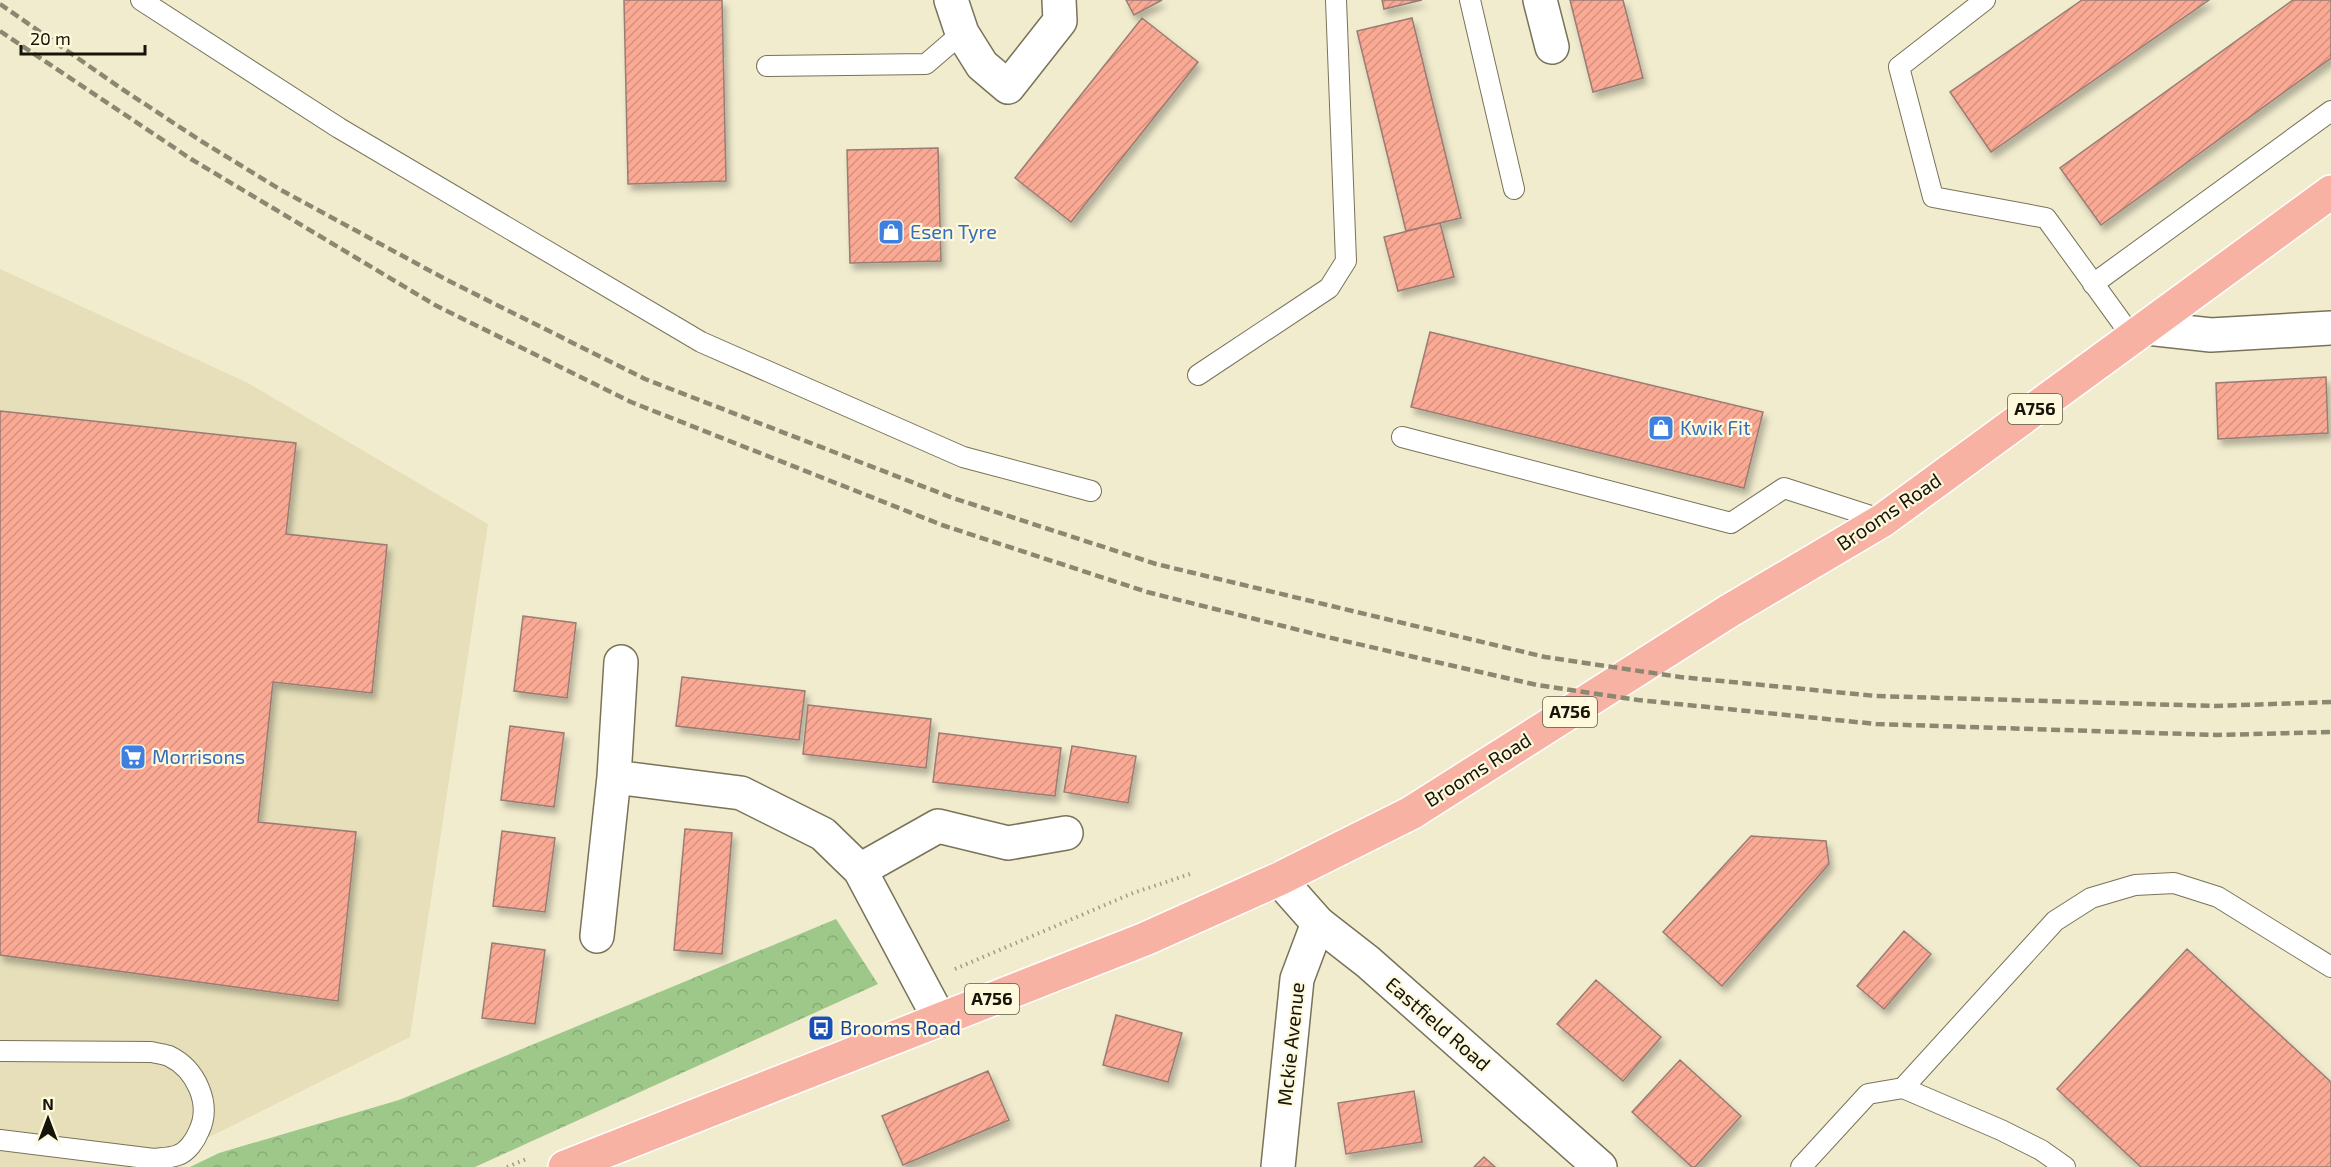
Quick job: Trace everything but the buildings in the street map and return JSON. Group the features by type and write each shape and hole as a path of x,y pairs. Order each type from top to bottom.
{"main road":[{"name":"Brooms Road","path":"565,1167 1145,939 1279,879 1411,813 1729,611 1883,520 2331,192"}],"street":[{"path":"951,0 962,33 982,64 1008,87 1060,21 1059,0"},
{"path":"1540,0 1552,47"},
{"path":"2140,333 2211,335 2331,328"},
{"path":"597,936 614,777 621,662"},
{"path":"614,777 741,794 823,834 861,870 940,1020"},
{"path":"861,870 938,826 1008,843 1066,833"},
{"name":"Eastfield Road","path":"1279,879 1318,923 1368,962 1600,1167"},
{"name":"Mckie Avenue","path":"1278,1167 1297,979 1318,923"}],"lane":[{"path":"141,0 339,128 701,342 963,457 1091,490"},
{"path":"1198,375 1329,288 1346,261 1336,0"},
{"path":"1470,0 1514,189"},
{"path":"1985,0 1899,67 1933,197 2046,218 2093,284 2140,333"},
{"path":"767,66 926,64 962,33"},
{"path":"2093,284 2331,111"},
{"path":"1402,437 1731,523 1784,488 1883,520"},
{"path":"1903,1088 2055,921 2091,898 2135,885 2174,883 2218,897 2331,967"},
{"path":"0,1051 150,1052 168,1056 182,1065 196,1081 204,1102 204,1121 194,1142 179,1155 154,1159 0,1140"},
{"path":"1801,1167 1849,1112 1868,1094 1903,1088 2001,1130 2042,1150 2066,1167"}],"shaded area":[{"path":"0,269 248,383 488,524 410,1037 149,1167 0,1167"}],"green space":[{"path":"836,919 878,984 475,1167 190,1167 219,1153 399,1100"}],"railway":[{"path":"0,4 122,89 281,190 447,280 645,379 953,498 1156,564 1545,657 1680,677 1876,696 2215,706 2331,702"},
{"path":"0,31 191,159 435,305 631,402 942,525 1147,592 1327,637 1537,685 1638,700 1876,724 2217,735 2331,732"}],"place":[{"name":"Esen Tyre","path":"891,232"},
{"name":"Kwik Fit","path":"1661,428"},
{"name":"Morrisons","path":"133,757"},
{"name":"Brooms Road","path":"821,1028"}]}
